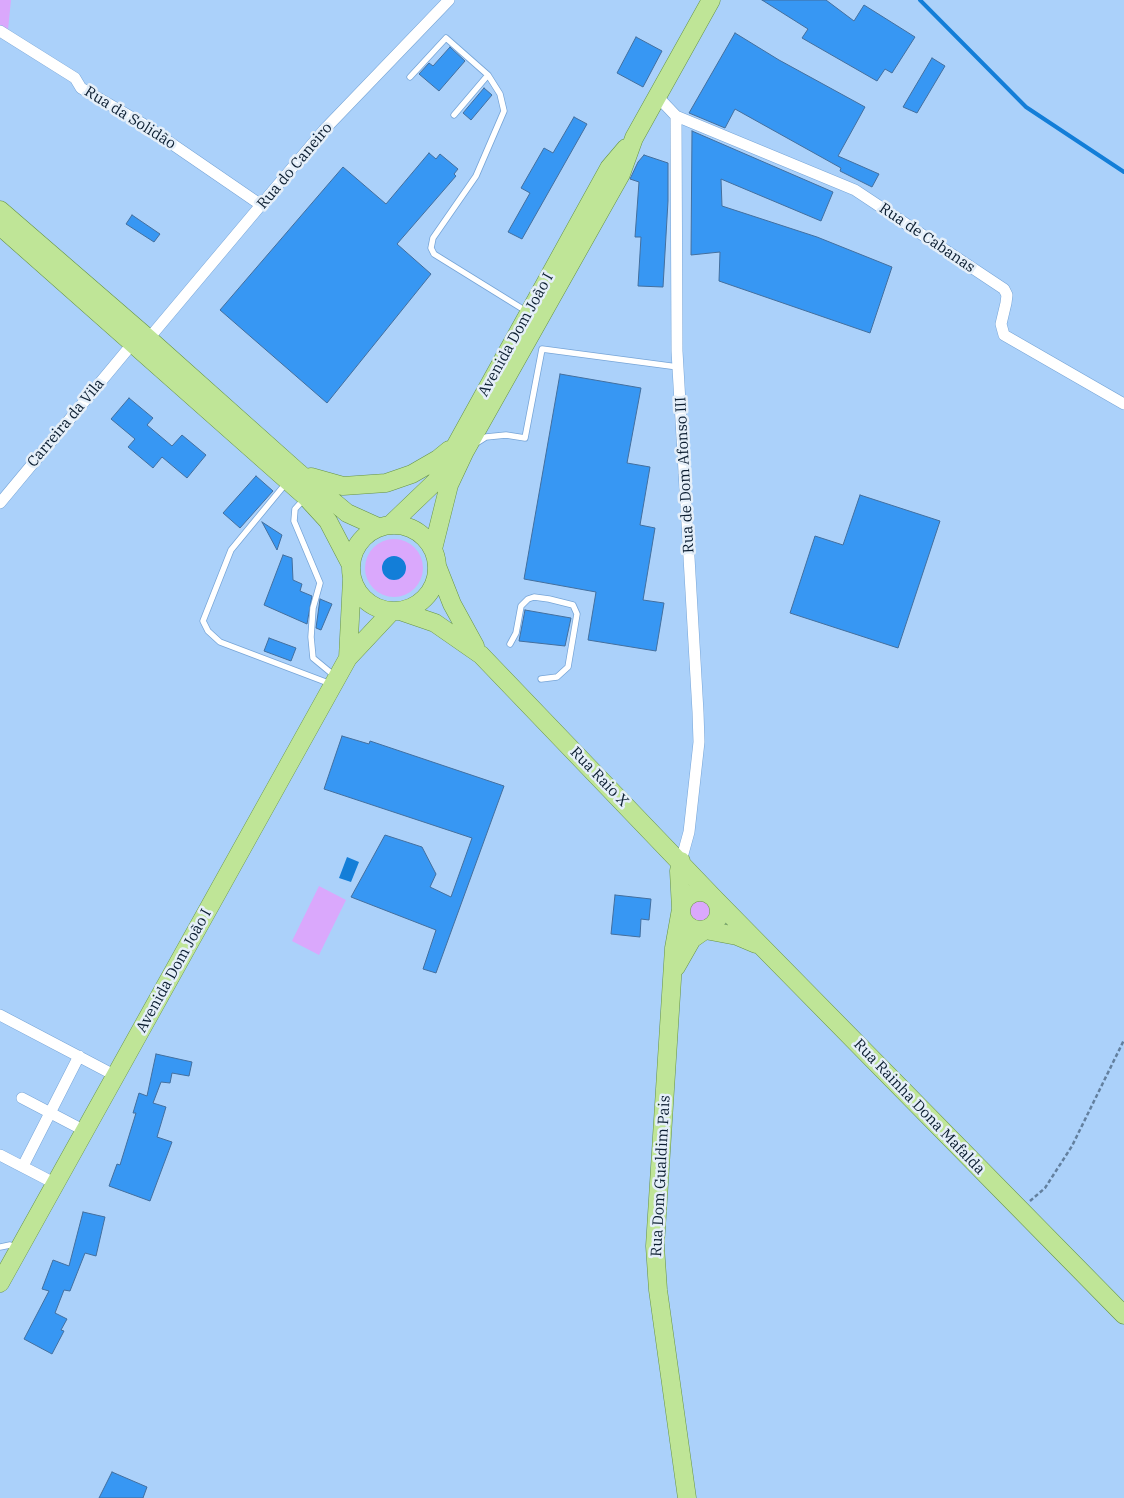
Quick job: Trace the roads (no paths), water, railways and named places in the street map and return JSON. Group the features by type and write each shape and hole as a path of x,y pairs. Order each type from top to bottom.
{"main road":[{"name":"Avenida Dom João I","path":"384,526 436,481 459,448 621,174 634,138 711,0"},
{"name":"Avenida Dom João I","path":"435,557 449,486 459,448 529,312 609,168 634,138"},
{"path":"0,210 141,344"},
{"path":"0,226 141,344 293,476 347,513 384,526 403,526 415,530 426,538 435,557 436,578 431,590 423,600 412,607 396,611 378,608 366,601 357,591 351,572 328,521 306,497 293,476"},
{"path":"293,476 333,485 375,485 412,474 459,448"},
{"path":"351,572 359,542 384,526"},
{"name":"Rua Raio X","path":"435,557 452,604 480,655"},
{"name":"Avenida Dom João I","path":"348,658 351,572"},
{"name":"Avenida Dom João I","path":"0,1283 348,658 396,611"},
{"name":"Rua Raio X","path":"396,611 435,623 480,655 715,899"},
{"name":"Rua Dom Gualdim Pais","path":"680,861 681,909 676,934 655,1246 658,1290 687,1498"},
{"path":"705,930 717,921 719,906 715,899 702,892 695,893 688,896 681,909 684,921 688,926 699,930 737,936 763,947"},
{"name":"Rua Rainha Dona Mafalda","path":"715,899 1124,1315"},
{"name":"Rua Dom Gualdim Pais","path":"674,972 692,939 705,930"}],"street":[{"name":"Rua do Caneiro","path":"141,344 324,130 448,0"},
{"name":"Rua da Solidão","path":"0,30 75,78 81,88 143,124 261,205"},
{"path":"657,96 676,116"},
{"name":"Rua de Dom Afonso III","path":"676,116 678,368 696,668 698,742 689,832 680,861"},
{"name":"Rua de Cabanas","path":"676,116 855,190 1004,289 1006,303 1001,324 1004,335 1124,404"},
{"name":"Carreira da Vila","path":"0,503 141,344"},
{"path":"0,1015 116,1076"},
{"path":"23,1166 79,1056"},
{"path":"22,1098 85,1131"},
{"path":"0,1155 56,1184"}],"lane":[{"path":"410,77 446,38 488,74 500,94 504,111 476,176 433,238 431,248 434,254 529,312"},
{"path":"454,115 488,74"},
{"path":"459,448 486,437 506,435 525,438 542,349 678,368"},
{"path":"293,476 231,550 203,621 208,631 220,642 335,681"},
{"path":"306,497 295,509 294,521 320,583 313,608 311,636 313,658 335,681"},
{"path":"510,644 516,633 524,601 534,597 570,602 573,605 577,614 568,667 557,677 541,679"},
{"path":"0,1247 10,1245 19,1249"}],"water":[{"path":"389,556 399,556 406,563 406,573 399,580 389,580 382,573 382,563"},
{"path":"347,857 359,862 351,882 339,878"}],"waterway":[{"path":"920,0 1026,107 1124,172"}]}
